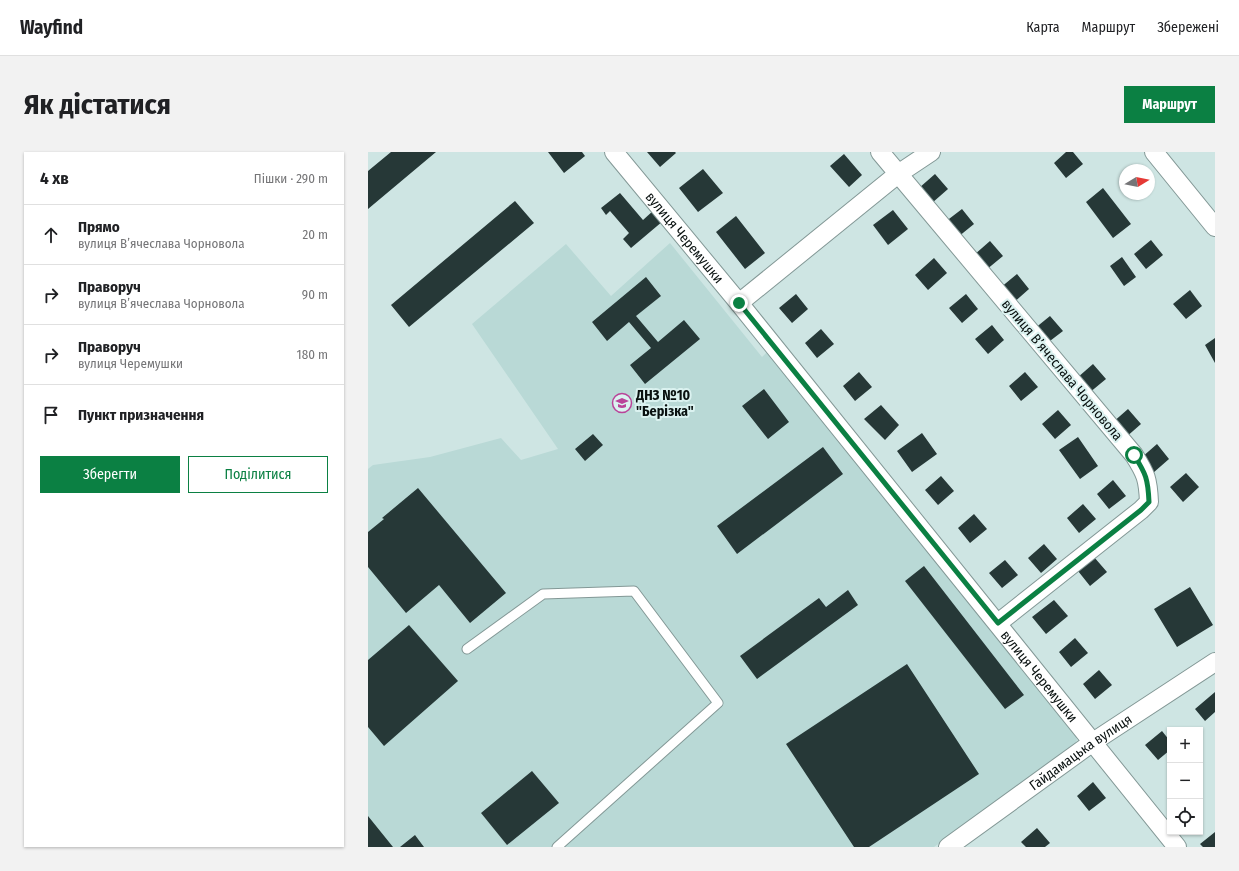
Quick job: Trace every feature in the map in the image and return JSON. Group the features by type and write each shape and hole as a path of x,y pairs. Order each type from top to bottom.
{"street":[{"name":"вулиця Черемушки","path":"614,152 739,303 1177,847"},
{"name":"вулиця Вʼячеслава Чорновола","path":"880,152 1134,455 1143,469 1148,484 1149,502 1141,510 998,623"},
{"path":"739,303 898,174 931,152"},
{"path":"1154,152 1215,227"},
{"name":"Гайдамацька вулиця","path":"948,847 1093,742 1215,662"}],"lane":[{"path":"467,649 542,594 634,591 718,703 557,847"}],"shaded area":[{"path":"670,243 762,357 769,350 1075,734 1077,740 1072,749 934,847 368,847 368,469 373,465 430,457 501,438 521,460 558,449 472,324 566,244 611,296"}],"building":[{"path":"391,152 436,152 368,209 368,171"},
{"path":"548,152 582,152 585,156 564,173"},
{"path":"647,152 675,152 676,153 660,167"},
{"path":"1066,152 1073,152 1083,164 1066,178 1054,163"},
{"path":"844,154 862,175 849,187 830,166"},
{"path":"703,169 723,193 698,212 679,188"},
{"path":"935,174 948,189 932,203 919,188"},
{"path":"1103,188 1131,224 1113,238 1086,202"},
{"path":"620,193 643,220 654,210 663,221 631,248 623,239 629,233 610,211 606,215 601,208"},
{"path":"515,201 534,223 409,327 391,305"},
{"path":"962,209 974,224 958,237 945,222"},
{"path":"893,210 908,229 888,245 873,225"},
{"path":"736,216 765,253 745,269 716,232"},
{"path":"1151,240 1163,255 1146,269 1134,254"},
{"path":"990,241 1003,256 986,270 974,255"},
{"path":"1122,257 1136,277 1124,286 1110,266"},
{"path":"934,258 947,273 928,290 915,275"},
{"path":"1017,274 1029,289 1013,303 1000,288"},
{"path":"646,277 661,296 636,316 658,342 684,320 700,339 645,384 630,365 651,348 629,322 607,341 592,322"},
{"path":"1190,290 1202,306 1186,319 1173,304"},
{"path":"796,294 808,309 792,323 779,308"},
{"path":"966,294 978,309 962,323 949,308"},
{"path":"1050,316 1063,331 1046,344 1034,329"},
{"path":"992,325 1004,340 988,354 975,339"},
{"path":"821,329 834,344 817,358 805,343"},
{"path":"1215,338 1215,363 1205,345"},
{"path":"1093,364 1106,379 1089,393 1077,378"},
{"path":"859,372 872,387 855,401 843,386"},
{"path":"1025,372 1038,387 1021,401 1009,386"},
{"path":"764,389 789,422 768,439 742,406"},
{"path":"881,405 899,425 885,440 864,419"},
{"path":"1128,409 1141,424 1125,438 1112,423"},
{"path":"1058,410 1071,425 1055,439 1042,424"},
{"path":"922,433 937,454 912,472 897,451"},
{"path":"593,434 603,445 585,461 575,449"},
{"path":"1078,437 1098,466 1080,479 1059,450"},
{"path":"1157,444 1169,459 1153,473 1141,458"},
{"path":"823,447 843,474 737,554 717,526"},
{"path":"1186,473 1199,487 1183,502 1170,487"},
{"path":"941,476 954,491 938,505 925,490"},
{"path":"1113,480 1126,496 1109,509 1097,494"},
{"path":"418,488 506,593 470,623 439,585 406,613 368,567 368,532 384,519 382,518"},
{"path":"1083,504 1096,519 1079,533 1067,518"},
{"path":"974,514 987,529 970,543 958,528"},
{"path":"1044,544 1057,559 1041,573 1028,558"},
{"path":"1094,557 1107,572 1090,586 1078,571"},
{"path":"1005,560 1018,575 1002,588 989,573"},
{"path":"924,566 1024,695 1005,709 905,581"},
{"path":"1190,587 1213,625 1177,647 1154,609"},
{"path":"848,590 858,605 757,679 740,656 819,598 826,607"},
{"path":"1054,600 1068,616 1046,634 1032,617"},
{"path":"409,625 458,681 384,746 368,727 368,660"},
{"path":"1075,638 1088,653 1071,667 1059,652"},
{"path":"907,664 979,774 869,847 854,847 786,744"},
{"path":"1099,670 1112,685 1095,699 1083,684"},
{"path":"1215,692 1215,712 1205,721 1195,709"},
{"path":"1162,731 1167,737 1167,752 1158,760 1145,745"},
{"path":"532,771 559,803 507,845 481,813"},
{"path":"1093,782 1106,798 1089,811 1077,796"},
{"path":"368,816 393,847 368,847"},
{"path":"1037,828 1050,843 1045,847 1026,847 1021,842"},
{"path":"1215,832 1215,847 1203,847 1200,844"},
{"path":"415,835 424,847 400,847"}],"place":[{"name":"ДНЗ №10 \"Берізка\"","path":"622,403"}],"route":[{"path":"739,303 998,623 1141,510 1149,502 1148,484 1143,469 1134,455"}]}
